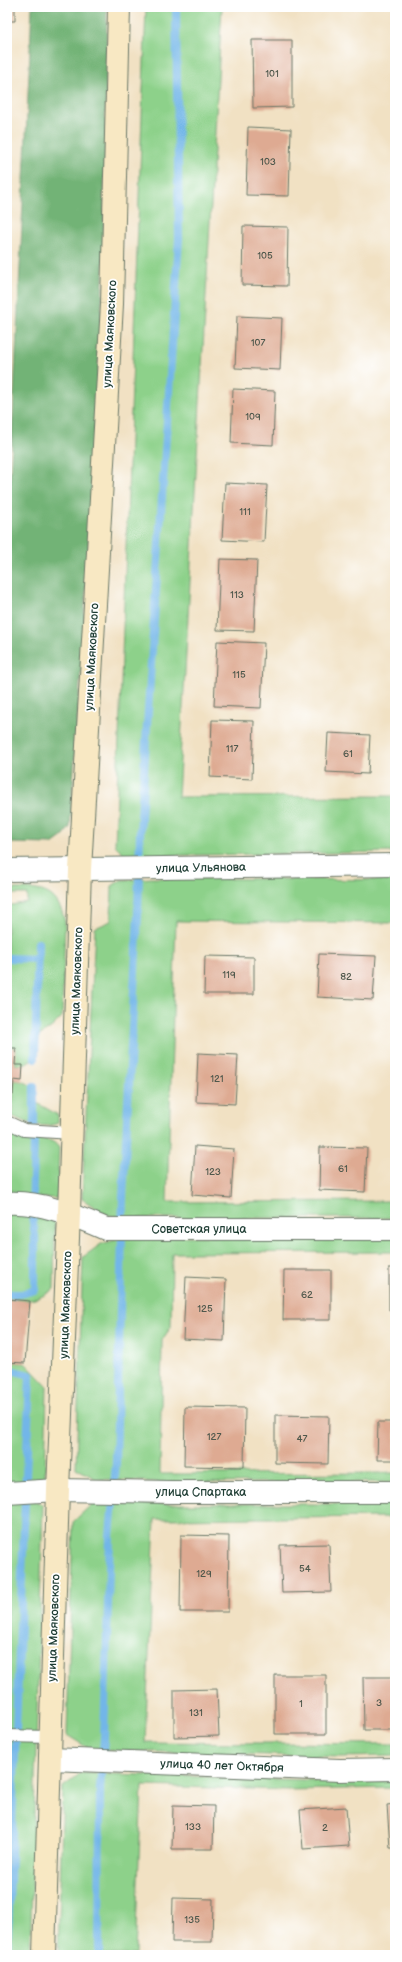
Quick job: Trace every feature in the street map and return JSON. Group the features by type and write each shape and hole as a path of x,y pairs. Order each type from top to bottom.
{"main road":[{"name":"улица Маяковского","path":"44,1955 58,1490 72,1134 80,870 112,304 119,7"}],"street":[{"name":"улица Ульянова","path":"7,870 395,865"},
{"name":"Советская улица","path":"7,1203 21,1202 69,1213 106,1229 395,1229"},
{"name":"улица Спартака","path":"7,1493 58,1490 171,1492 395,1492"},
{"name":"улица 40 лет Октября","path":"50,1759 340,1770 395,1769"}],"lane":[{"path":"7,1122 24,1130 72,1134"},
{"path":"7,1736 50,1737"}],"shaded area":[{"path":"7,1048 16,1048 15,1065 23,1065 22,1081 14,1081 12,1116 7,1122"}],"green space":[{"path":"32,7 107,7 103,283 84,623 70,827 63,836 52,844 7,843 7,548"},
{"path":"146,7 222,7 178,797 395,796 395,852 126,856 115,845"},
{"path":"151,878 395,880 395,923 176,921 167,1202 395,1201 395,1218 135,1218 107,1215 82,1199 95,928 111,921 112,886 121,880"},
{"path":"7,889 28,889 45,892 57,902 65,922 62,1017 52,1027 39,1036 37,1056 23,1065 15,1065 16,1048 7,1048 7,906 27,902 27,894 7,894"},
{"path":"14,1080 22,1081 37,1088 37,1103 58,1115 58,1123 52,1125 41,1125 23,1121 12,1116"},
{"path":"7,1126 27,1137 49,1140 56,1144 59,1148 57,1198 7,1198"},
{"path":"7,1207 55,1219 54,1289 32,1300 7,1299"},
{"path":"130,1236 395,1237 395,1252 172,1253 171,1327 162,1340 160,1474 395,1473 395,1482 175,1483 96,1479 76,1468 83,1257 101,1244"},
{"path":"7,1362 25,1363 47,1386 45,1478 30,1485 7,1486"},
{"path":"30,1498 43,1505 30,1955 7,1955 7,1500"},
{"path":"92,1504 395,1504 395,1517 155,1519 145,1742 395,1744 395,1756 340,1757 91,1750 67,1735 73,1522"},
{"path":"81,1773 341,1781 395,1780 395,1788 287,1790 142,1786 135,1955 58,1955 63,1787"}],"building":[{"path":"7,7 15,7 15,21 7,21"},
{"path":"252,40 292,40 292,107 253,108"},
{"path":"248,127 291,129 289,196 246,195"},
{"path":"243,226 288,227 287,286 242,285"},
{"path":"237,316 282,318 280,370 235,368"},
{"path":"233,389 275,391 273,445 231,443"},
{"path":"225,483 267,485 264,542 222,540"},
{"path":"220,559 257,560 254,631 217,630"},
{"path":"217,641 264,643 261,708 214,706"},
{"path":"212,720 254,721 252,779 210,777"},
{"path":"328,733 370,735 368,774 326,772"},
{"path":"319,954 376,956 373,1000 317,997"},
{"path":"205,956 254,957 254,994 204,994"},
{"path":"7,1048 16,1048 15,1065 23,1065 22,1081 14,1080 13,1095 7,1095"},
{"path":"198,1053 238,1055 235,1104 196,1102"},
{"path":"195,1146 234,1149 231,1198 192,1195"},
{"path":"320,1147 367,1148 365,1192 319,1190"},
{"path":"389,1268 395,1268 395,1310 389,1310"},
{"path":"284,1270 331,1270 331,1320 283,1320"},
{"path":"186,1277 226,1279 224,1341 183,1339"},
{"path":"7,1299 30,1301 25,1363 7,1362"},
{"path":"185,1407 245,1408 244,1467 184,1466"},
{"path":"275,1415 329,1416 328,1464 275,1463"},
{"path":"378,1422 395,1422 395,1460 377,1460"},
{"path":"181,1535 229,1536 228,1612 180,1612"},
{"path":"329,1544 331,1592 282,1593 280,1545"},
{"path":"275,1675 326,1675 326,1734 275,1734"},
{"path":"363,1677 395,1677 395,1730 364,1730"},
{"path":"217,1689 219,1736 174,1737 174,1690"},
{"path":"395,1804 395,1848 390,1848 387,1805"},
{"path":"173,1805 214,1806 213,1849 172,1849"},
{"path":"346,1807 349,1846 303,1849 300,1810"},
{"path":"173,1898 213,1899 212,1942 172,1942"}],"waterway":[{"path":"99,1955 100,1789 104,1738 110,1536 116,1463 123,1197 138,915 140,832 179,239 176,7"},
{"path":"35,1058 38,943"},
{"path":"7,958 38,959"},
{"path":"34,1086 34,1124"},
{"path":"7,1294 21,1294 35,1290 35,1236 32,1216 34,1138"},
{"path":"7,1369 30,1375 7,1955"}]}
